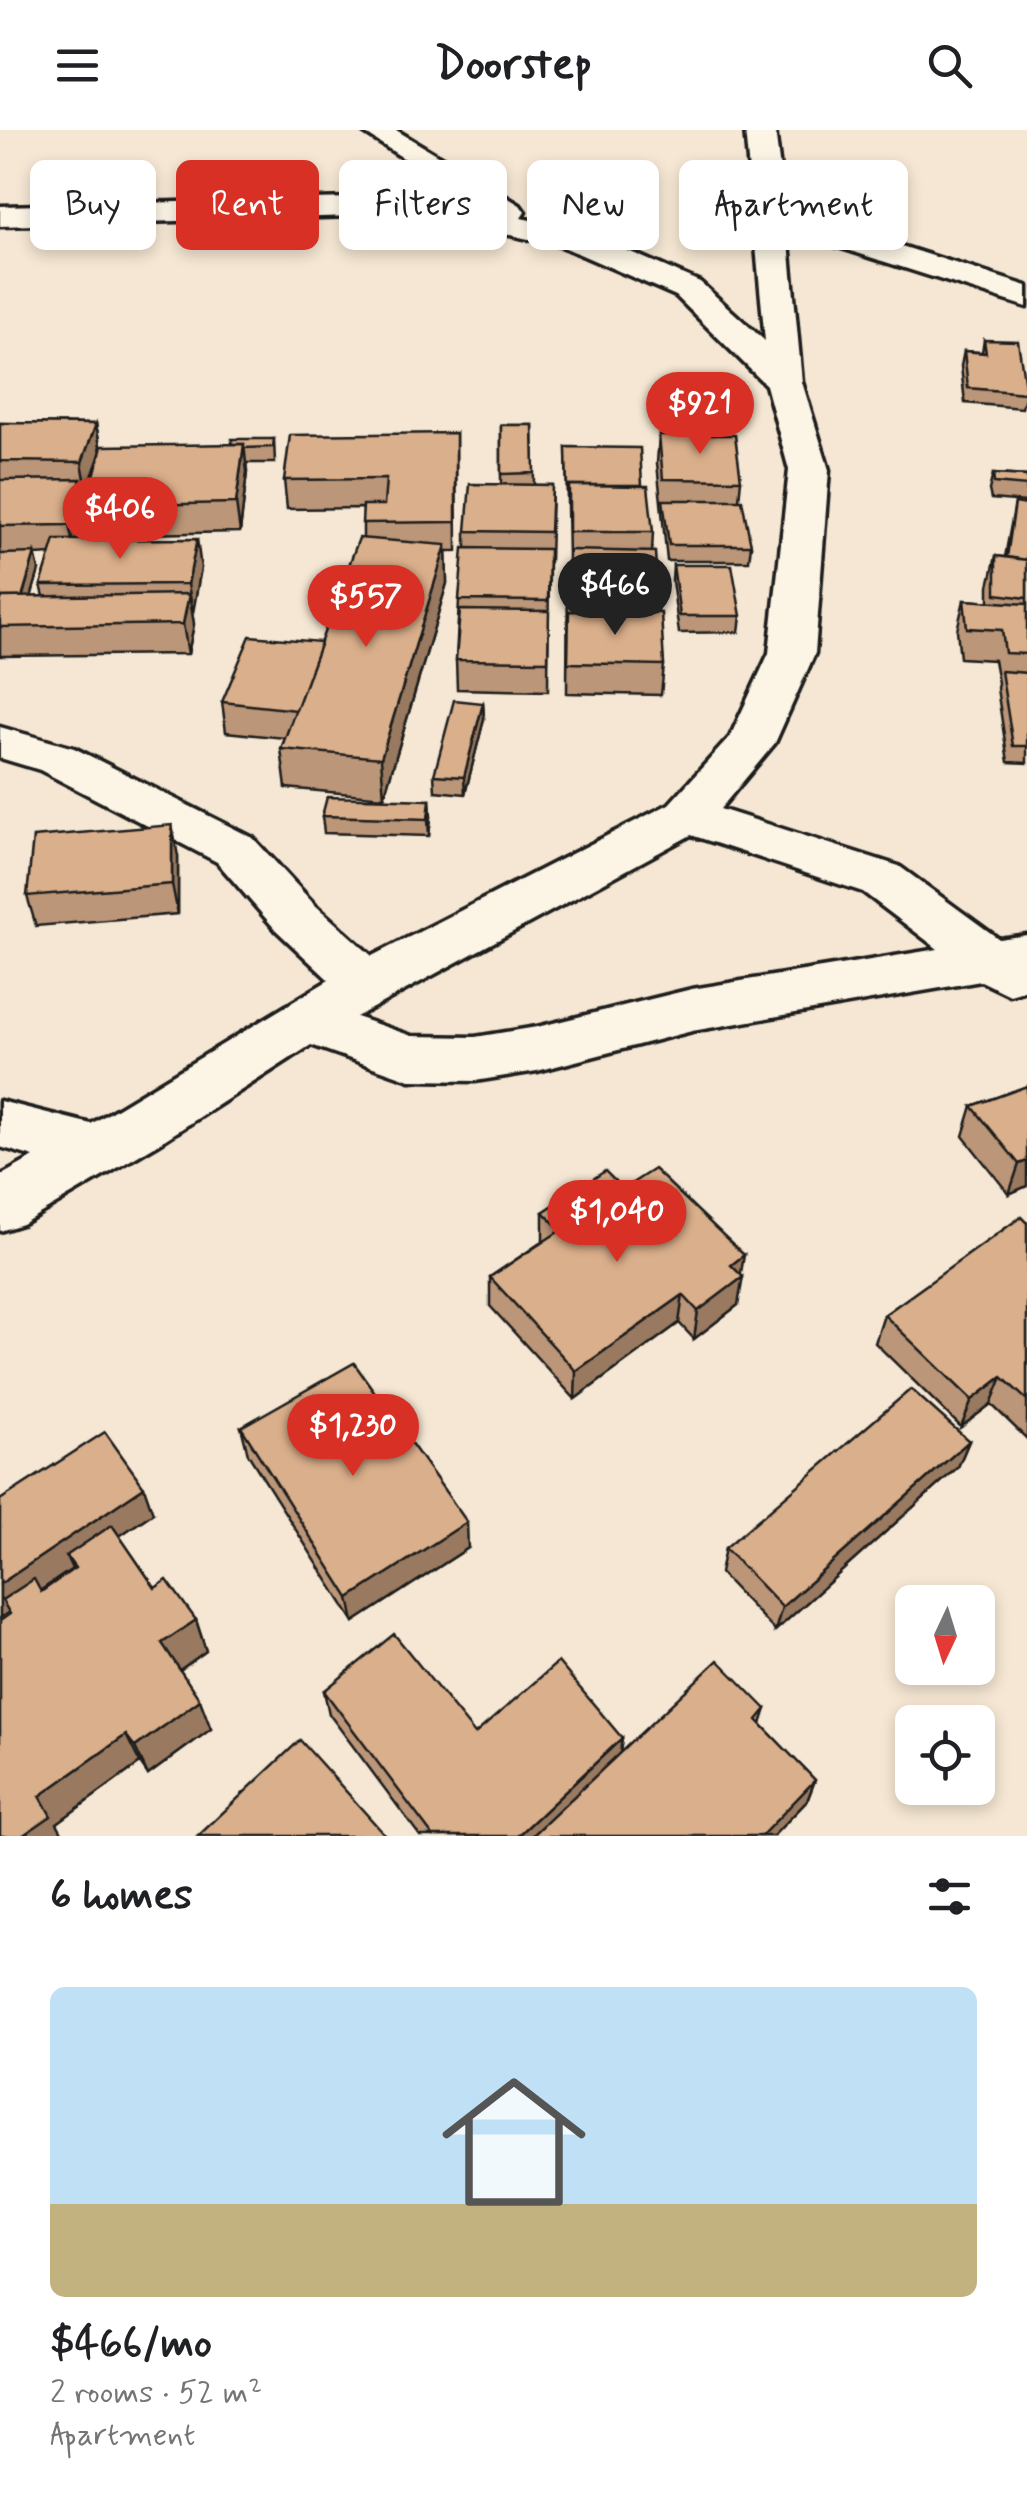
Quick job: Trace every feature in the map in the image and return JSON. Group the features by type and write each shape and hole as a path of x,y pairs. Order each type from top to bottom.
{"street":[{"path":"375,130 527,222"},
{"path":"760,130 764,160"},
{"path":"0,216 233,207 355,207 468,216 527,227"},
{"path":"598,250 688,288 784,382"},
{"path":"0,1206 138,1127 367,983 686,816 751,743 792,653 809,470 784,382 773,250"},
{"path":"880,250 1027,297"},
{"path":"0,742 57,760 235,850 295,917 367,983"},
{"path":"686,816 880,879 1016,968"},
{"path":"304,1021 410,1058 475,1059 537,1049 692,1010 1016,968"},
{"path":"0,1124 94,1149"}],"building":[{"path":"984,340 1018,341 1026,393 968,388 964,351 986,353"},
{"path":"0,423 96,424 82,462 0,461"},
{"path":"501,425 533,425 534,473 501,474"},
{"path":"456,433 456,522 362,523 363,505 384,505 386,479 284,480 290,435"},
{"path":"659,435 735,435 741,480 663,479"},
{"path":"232,439 274,439 273,447 244,448 244,444 232,444"},
{"path":"244,444 236,503 86,506 102,446"},
{"path":"566,447 640,448 642,485 569,485 567,491"},
{"path":"993,474 1027,476 1027,486 994,483"},
{"path":"81,479 69,525 0,526 0,480"},
{"path":"470,484 552,485 550,532 466,531"},
{"path":"569,485 648,486 653,532 569,532"},
{"path":"663,500 742,500 751,545 669,545"},
{"path":"1015,503 1027,505 1027,560 1007,557"},
{"path":"359,538 446,545 381,758 281,749"},
{"path":"197,539 188,584 41,585 55,540"},
{"path":"463,548 549,549 548,601 459,600"},
{"path":"569,550 655,552 658,604 568,603"},
{"path":"35,553 22,597 0,599 0,554"},
{"path":"996,556 1027,560 1027,598 996,594"},
{"path":"673,565 732,565 741,616 680,616"},
{"path":"189,594 183,624 0,627 2,597"},
{"path":"964,600 1027,604 1027,654 1005,653 1002,630 967,628"},
{"path":"460,610 549,611 548,661 456,660"},
{"path":"569,611 661,613 664,665 568,663"},
{"path":"250,636 321,642 296,710 222,702"},
{"path":"1001,671 1027,673 1027,746 1013,746"},
{"path":"454,700 483,703 464,777 434,775"},
{"path":"327,797 430,800 428,819 322,816"},
{"path":"172,825 172,884 27,896 33,837"},
{"path":"1027,1086 1027,1161 1019,1164 972,1106"},
{"path":"654,1169 744,1255 731,1265 743,1277 698,1311 683,1295 576,1371 490,1277 561,1230 543,1212 605,1171 623,1189"},
{"path":"1021,1217 1027,1223 1027,1400 1002,1377 972,1400 884,1315"},
{"path":"354,1363 467,1522 349,1598 241,1427"},
{"path":"911,1389 969,1441 782,1607 725,1548"},
{"path":"105,1432 144,1487 0,1584 0,1500"},
{"path":"112,1525 155,1588 167,1580 196,1620 162,1643 200,1700 135,1747 126,1735 40,1796 51,1816 22,1836 0,1836 0,1621 10,1614 2,1600 34,1579 41,1592 75,1568 66,1556"},
{"path":"394,1634 475,1734 558,1662 622,1738 518,1836 433,1836 324,1691"},
{"path":"718,1660 766,1709 757,1720 815,1780 761,1836 532,1836"},
{"path":"300,1740 386,1836 198,1836"}]}
